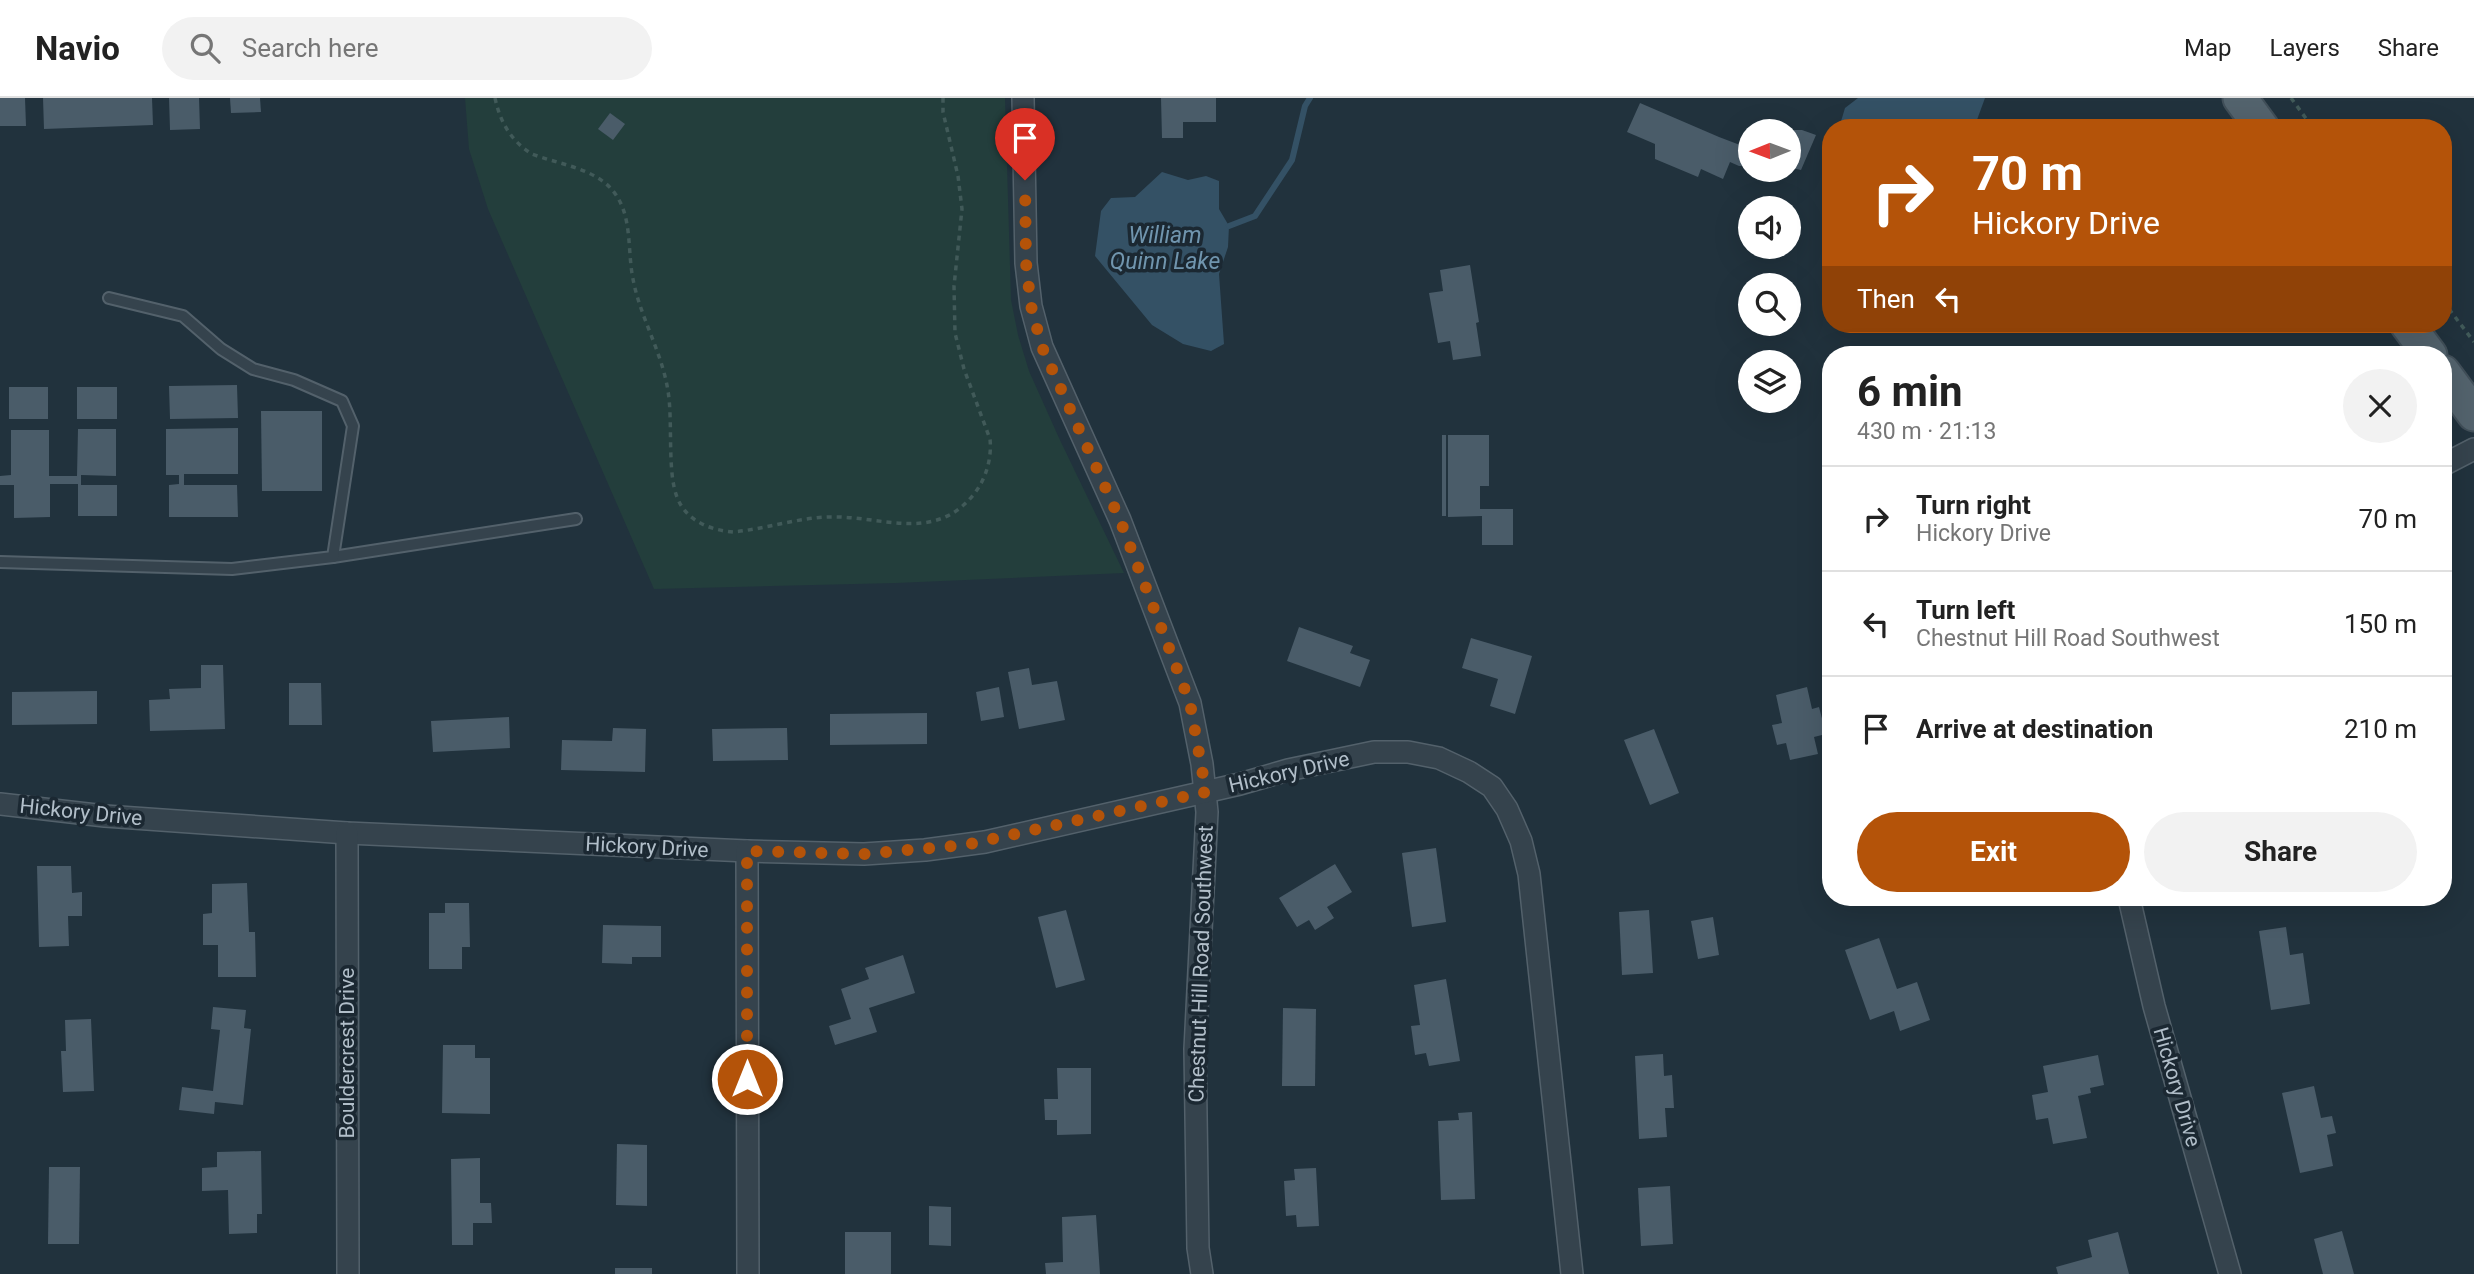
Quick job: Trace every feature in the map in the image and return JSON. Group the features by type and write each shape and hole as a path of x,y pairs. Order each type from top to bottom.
{"main road":[{"path":"2240,98 2255,119"},
{"path":"2452,384 2474,414"}],"street":[{"name":"Chestnut Hill Road Southwest","path":"1023,98 1026,263 1031,306 1042,347 1120,520 1190,703 1206,792 1195,1049 1198,1248 1202,1274"},
{"path":"2452,461 2474,449"},
{"name":"Hickory Drive","path":"0,804 105,816 347,833 864,854 985,842 1374,752 1408,752 1439,758 1469,772 1492,788 1507,809 1521,841 1530,874 1572,1274"},
{"name":"Bouldercrest Drive","path":"347,833 348,1274"},
{"path":"747,851 748,1274"},
{"name":"Hickory Drive","path":"2131,906 2154,1006 2230,1274"}],"lane":[{"path":"109,298 183,316 221,349 253,369 294,380 342,401 352,426 333,557"},
{"path":"0,562 232,569 333,557 576,519"}],"path":[{"path":"495,98 502,122 523,149 603,180 622,205 628,228 633,279 664,368 673,480 677,497 686,513 697,521 719,531 733,532 825,517 928,524 945,519 959,510 979,488 991,451 990,439 964,369 955,333 954,286 962,209 958,176 943,112 943,98"},
{"path":"2291,98 2306,119"},
{"path":"2452,313 2474,342"}],"green space":[{"path":"465,98 1005,98 1011,300 1018,335 1029,371 1124,573 896,583 654,589 488,209 469,149"}],"water":[{"path":"1858,98 1985,98 1977,119 1842,119 1845,108"},
{"name":"William Quinn Lake","path":"1162,172 1188,180 1206,176 1219,181 1219,209 1229,226 1228,247 1219,274 1224,344 1211,351 1183,344 1152,325 1095,256 1101,211 1111,198 1135,197"}],"building":[{"path":"0,98 25,98 26,126 0,126"},
{"path":"43,98 152,98 153,125 44,129"},
{"path":"169,98 199,98 200,129 170,130"},
{"path":"230,98 260,98 261,112 231,113"},
{"path":"1161,98 1216,98 1216,122 1183,122 1183,138 1162,138"},
{"path":"1640,103 1738,144 1738,166 1730,162 1723,179 1701,169 1698,177 1655,159 1655,144 1627,132"},
{"path":"610,113 625,124 613,140 598,129"},
{"path":"1801,130 1816,135 1801,170"},
{"path":"1470,265 1481,356 1453,360 1450,341 1438,343 1429,293 1443,291 1440,270"},
{"path":"237,385 238,418 170,419 169,386"},
{"path":"9,387 48,387 48,419 9,419"},
{"path":"77,387 117,387 117,419 77,419"},
{"path":"261,411 322,411 322,491 262,491"},
{"path":"238,428 238,474 184,474 184,485 237,485 238,517 169,517 169,485 179,484 179,475 166,475 166,429"},
{"path":"78,429 116,429 116,476 81,475 81,485 117,485 117,516 78,516 78,484 50,484 50,517 14,518 14,485 0,485 0,476 11,475 11,430 49,430 49,476 77,476"},
{"path":"1442,435 1446,435 1446,516 1442,516"},
{"path":"1448,435 1489,435 1489,486 1480,486 1480,509 1513,509 1513,545 1482,545 1482,516 1448,517"},
{"path":"1299,627 1353,646 1350,653 1370,660 1360,687 1287,661"},
{"path":"1471,638 1532,656 1515,714 1490,706 1498,679 1462,668"},
{"path":"201,665 223,665 225,729 150,731 149,700 170,699 169,689 201,688"},
{"path":"1029,668 1032,685 1057,681 1065,720 1019,729 1008,672"},
{"path":"289,683 321,683 322,725 289,725"},
{"path":"999,687 1004,717 981,721 976,692"},
{"path":"1807,687 1812,709 1819,707 1822,719 1822,735 1814,737 1818,754 1790,760 1786,743 1777,745 1772,725 1782,723 1776,695"},
{"path":"97,691 97,724 12,725 12,692"},
{"path":"927,713 927,744 830,745 830,714"},
{"path":"509,717 510,748 433,752 431,721"},
{"path":"613,728 646,729 645,772 561,770 562,740 612,741"},
{"path":"787,728 788,760 713,761 712,729"},
{"path":"1654,729 1679,793 1650,805 1624,740"},
{"path":"1436,848 1446,922 1412,927 1402,853"},
{"path":"1335,864 1352,892 1327,907 1334,918 1315,930 1309,920 1297,927 1279,898"},
{"path":"37,866 71,866 72,893 82,892 82,916 68,916 69,946 39,947"},
{"path":"247,883 249,932 255,932 256,977 218,977 218,945 203,945 203,914 212,913 212,884"},
{"path":"445,903 469,903 470,947 462,947 462,969 429,969 429,913 445,913"},
{"path":"1066,910 1085,980 1056,988 1038,917"},
{"path":"1649,910 1653,973 1622,975 1619,912"},
{"path":"1713,917 1719,955 1698,959 1691,921"},
{"path":"603,925 661,926 661,957 632,957 632,964 602,963"},
{"path":"2286,927 2290,955 2303,953 2310,1004 2271,1010 2259,931"},
{"path":"1879,938 1897,989 1917,982 1930,1020 1900,1031 1894,1011 1870,1020 1845,950"},
{"path":"903,955 915,993 869,1008 877,1032 835,1045 829,1026 851,1019 841,989 869,979 865,968"},
{"path":"1446,979 1460,1061 1429,1066 1426,1053 1415,1055 1411,1026 1420,1025 1414,985"},
{"path":"213,1007 246,1010 244,1028 251,1029 243,1105 215,1102 214,1114 179,1110 182,1087 213,1091 220,1030 211,1029"},
{"path":"1283,1008 1316,1009 1315,1086 1282,1086"},
{"path":"91,1019 94,1091 63,1092 61,1051 66,1051 65,1020"},
{"path":"443,1045 475,1045 475,1058 490,1058 490,1114 442,1113"},
{"path":"1663,1054 1664,1076 1672,1075 1674,1108 1665,1108 1667,1137 1639,1139 1635,1056"},
{"path":"2098,1055 2104,1085 2090,1088 2091,1093 2078,1096 2087,1138 2053,1144 2048,1118 2036,1120 2032,1095 2048,1092 2043,1066"},
{"path":"1057,1068 1091,1068 1091,1134 1057,1135 1057,1120 1045,1120 1044,1099 1058,1099"},
{"path":"2314,1086 2321,1118 2332,1116 2336,1133 2327,1135 2333,1166 2300,1173 2282,1093"},
{"path":"1472,1112 1475,1199 1441,1200 1438,1121 1459,1120 1458,1113"},
{"path":"617,1144 647,1145 647,1206 616,1205"},
{"path":"261,1151 262,1214 257,1214 257,1233 229,1234 228,1190 202,1191 202,1168 217,1167 217,1152"},
{"path":"480,1158 480,1203 491,1203 492,1223 473,1223 473,1245 452,1245 451,1159"},
{"path":"49,1167 80,1167 79,1244 48,1244"},
{"path":"1316,1168 1319,1226 1297,1227 1296,1215 1286,1216 1284,1181 1295,1180 1294,1169"},
{"path":"1670,1186 1673,1244 1641,1246 1638,1188"},
{"path":"929,1206 951,1207 951,1246 929,1245"},
{"path":"1096,1215 1100,1274 1046,1274 1045,1263 1063,1262 1062,1217"},
{"path":"2342,1231 2354,1274 2323,1274 2314,1239"},
{"path":"845,1232 891,1232 891,1274 845,1274"},
{"path":"2118,1232 2129,1274 2058,1274 2056,1267 2092,1257 2088,1240"},
{"path":"615,1268 652,1268 652,1274 615,1274"}],"waterway":[{"path":"1229,226 1255,216 1292,160 1305,106 1310,98"}],"route":[{"path":"747,1079 747,851 864,854 965,845 1206,792 1190,703 1120,520 1042,347 1031,306 1026,263 1025,180"}]}
